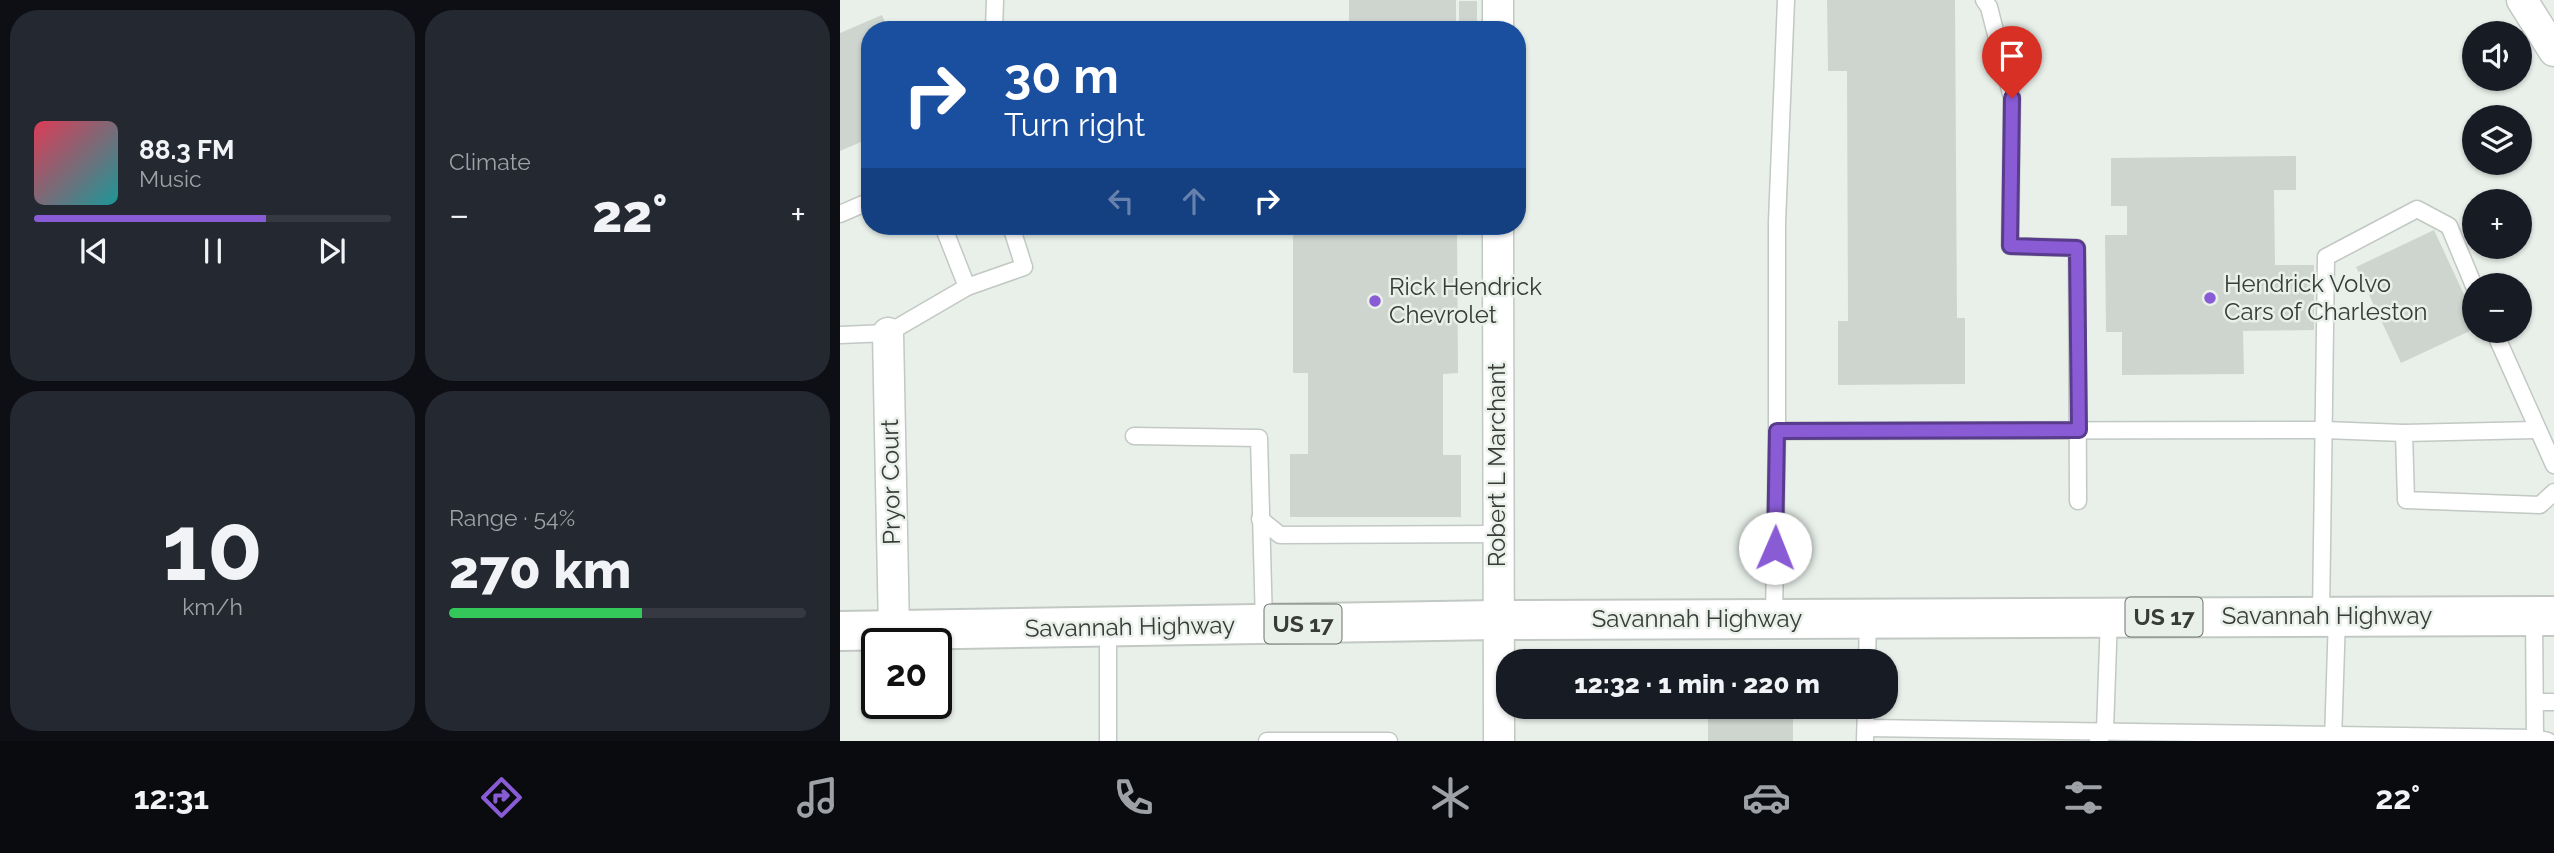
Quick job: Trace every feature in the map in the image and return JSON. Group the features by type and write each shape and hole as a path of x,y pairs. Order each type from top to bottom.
{"highway":[{"name":"Savannah Highway","path":"952,630 1497,620 2544,616"},
{"name":"Savannah Highway","path":"840,631 861,631"}],"street":[{"path":"1498,0 1498,21"},
{"path":"2522,0 2554,51"},
{"name":"Robert L Marchant","path":"1498,235 1499,741"},
{"name":"Pryor Court","path":"888,333 894,628"}],"lane":[{"path":"994,21 995,0"},
{"path":"1773,619 1777,431 1777,222 1786,0"},
{"path":"1984,0 1989,7 2012,98 2010,246 2077,248 2078,501"},
{"path":"840,214 861,205"},
{"path":"2333,737 2324,430 2326,257 2417,209 2449,226 2469,273"},
{"path":"947,235 967,287"},
{"path":"840,335 888,333 967,287 1024,267 1014,235"},
{"path":"2499,343 2554,465"},
{"path":"1777,431 2324,430 2404,433 2536,430"},
{"path":"2404,433 2406,500 2540,505 2554,492"},
{"path":"1134,436 1259,438 1264,624"},
{"path":"1260,519 1280,535 1497,534"},
{"path":"1866,734 2541,739 2535,702 2544,616"},
{"path":"2102,735 2109,617"},
{"path":"1867,649 1868,618"},
{"path":"1108,628 1108,741"},
{"path":"2535,702 2554,702"},
{"path":"1267,741 1389,741"}],"building":[{"path":"1349,0 1456,0 1456,21 1349,21"},
{"path":"1827,0 1955,0 1957,318 1965,318 1965,384 1838,385 1838,321 1848,321 1847,71 1828,71"},
{"path":"1459,1 1477,1 1477,21 1459,21"},
{"path":"882,15 884,21 868,21"},
{"path":"861,24 861,142 840,151 840,33"},
{"name":"Hendrick Volvo Cars of Charleston","path":"2296,156 2296,190 2274,190 2275,265 2314,265 2314,330 2243,331 2244,374 2122,375 2122,332 2106,332 2105,235 2127,235 2127,206 2111,206 2111,158"},
{"path":"2434,230 2462,290 2462,335 2401,363 2356,267"},
{"name":"Rick Hendrick Chevrolet","path":"1293,235 1457,235 1458,373 1443,374 1443,455 1461,455 1461,517 1290,517 1290,454 1308,454 1308,373 1293,373"},
{"path":"1708,719 1793,719 1793,741 1708,741"}],"place":[{"name":"Hendrick Volvo Cars of Charleston","path":"2210,298"},
{"name":"Rick Hendrick Chevrolet","path":"1375,301"}],"route":[{"path":"1775,548 1777,431 2079,430 2077,248 2010,246 2012,98"}]}
